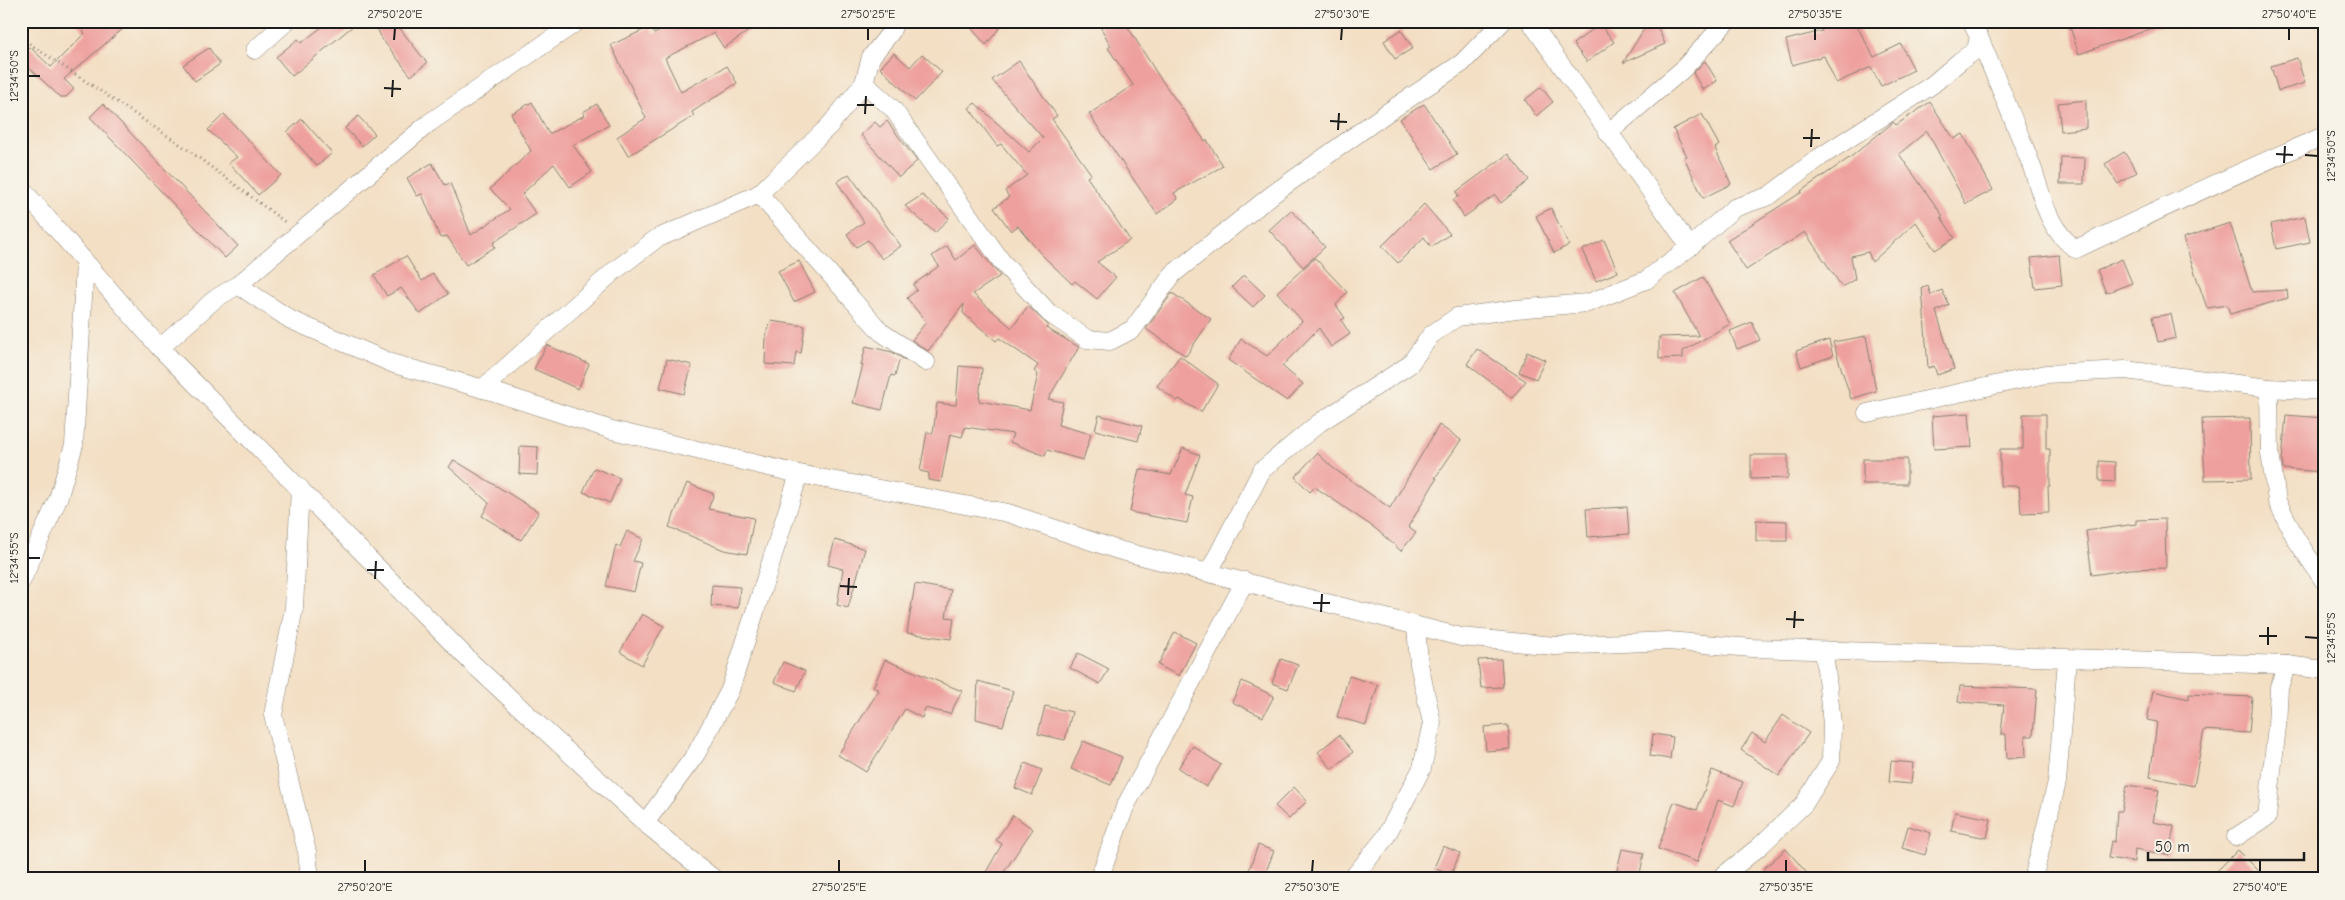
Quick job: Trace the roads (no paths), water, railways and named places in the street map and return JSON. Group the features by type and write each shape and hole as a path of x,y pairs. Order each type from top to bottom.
{"street":[{"path":"255,50 286,21"},
{"path":"160,348 215,299 238,285 429,123 578,21"},
{"path":"482,389 613,272 656,239 759,194 829,126 864,83 871,57 891,32 895,21"},
{"path":"864,83 893,109 1002,262 1049,313 1087,338 1110,341 1133,329 1173,274 1273,194 1388,112 1462,64 1503,21"},
{"path":"1530,21 1690,247"},
{"path":"1608,133 1682,70 1727,21"},
{"path":"1972,21 2030,162 2044,207 2065,241 2076,249 2243,170 2324,136"},
{"path":"1209,572 1262,470 1319,423 1409,365 1431,335 1457,317 1516,309 1588,303 1646,280 1690,247 1734,208 1770,196 1820,157 1932,85 1976,50 1979,37"},
{"path":"21,188 85,264 160,348 473,664 645,823 714,879"},
{"path":"759,194 881,332 926,362"},
{"path":"21,582 58,499 74,445 85,264"},
{"path":"238,285 291,320 394,364 482,389 612,430 799,474 1008,513 1118,550 1461,637 1555,646 1668,641 1752,648 1824,651 2067,660 2287,665 2324,670"},
{"path":"1867,413 2046,374 2125,370 2269,388 2324,391"},
{"path":"2269,388 2270,453 2277,501 2296,539 2324,581"},
{"path":"645,823 696,754 730,690 799,474"},
{"path":"300,488 294,608 273,715 307,852 310,879"},
{"path":"1099,879 1126,807 1245,582"},
{"path":"1352,879 1385,838 1422,768 1432,723 1419,664 1416,626"},
{"path":"1720,879 1759,847 1804,804 1831,761 1832,724 1824,651"},
{"path":"2033,879 2057,782 2067,660"},
{"path":"2236,837 2267,817 2277,726 2278,687 2287,665"}]}
